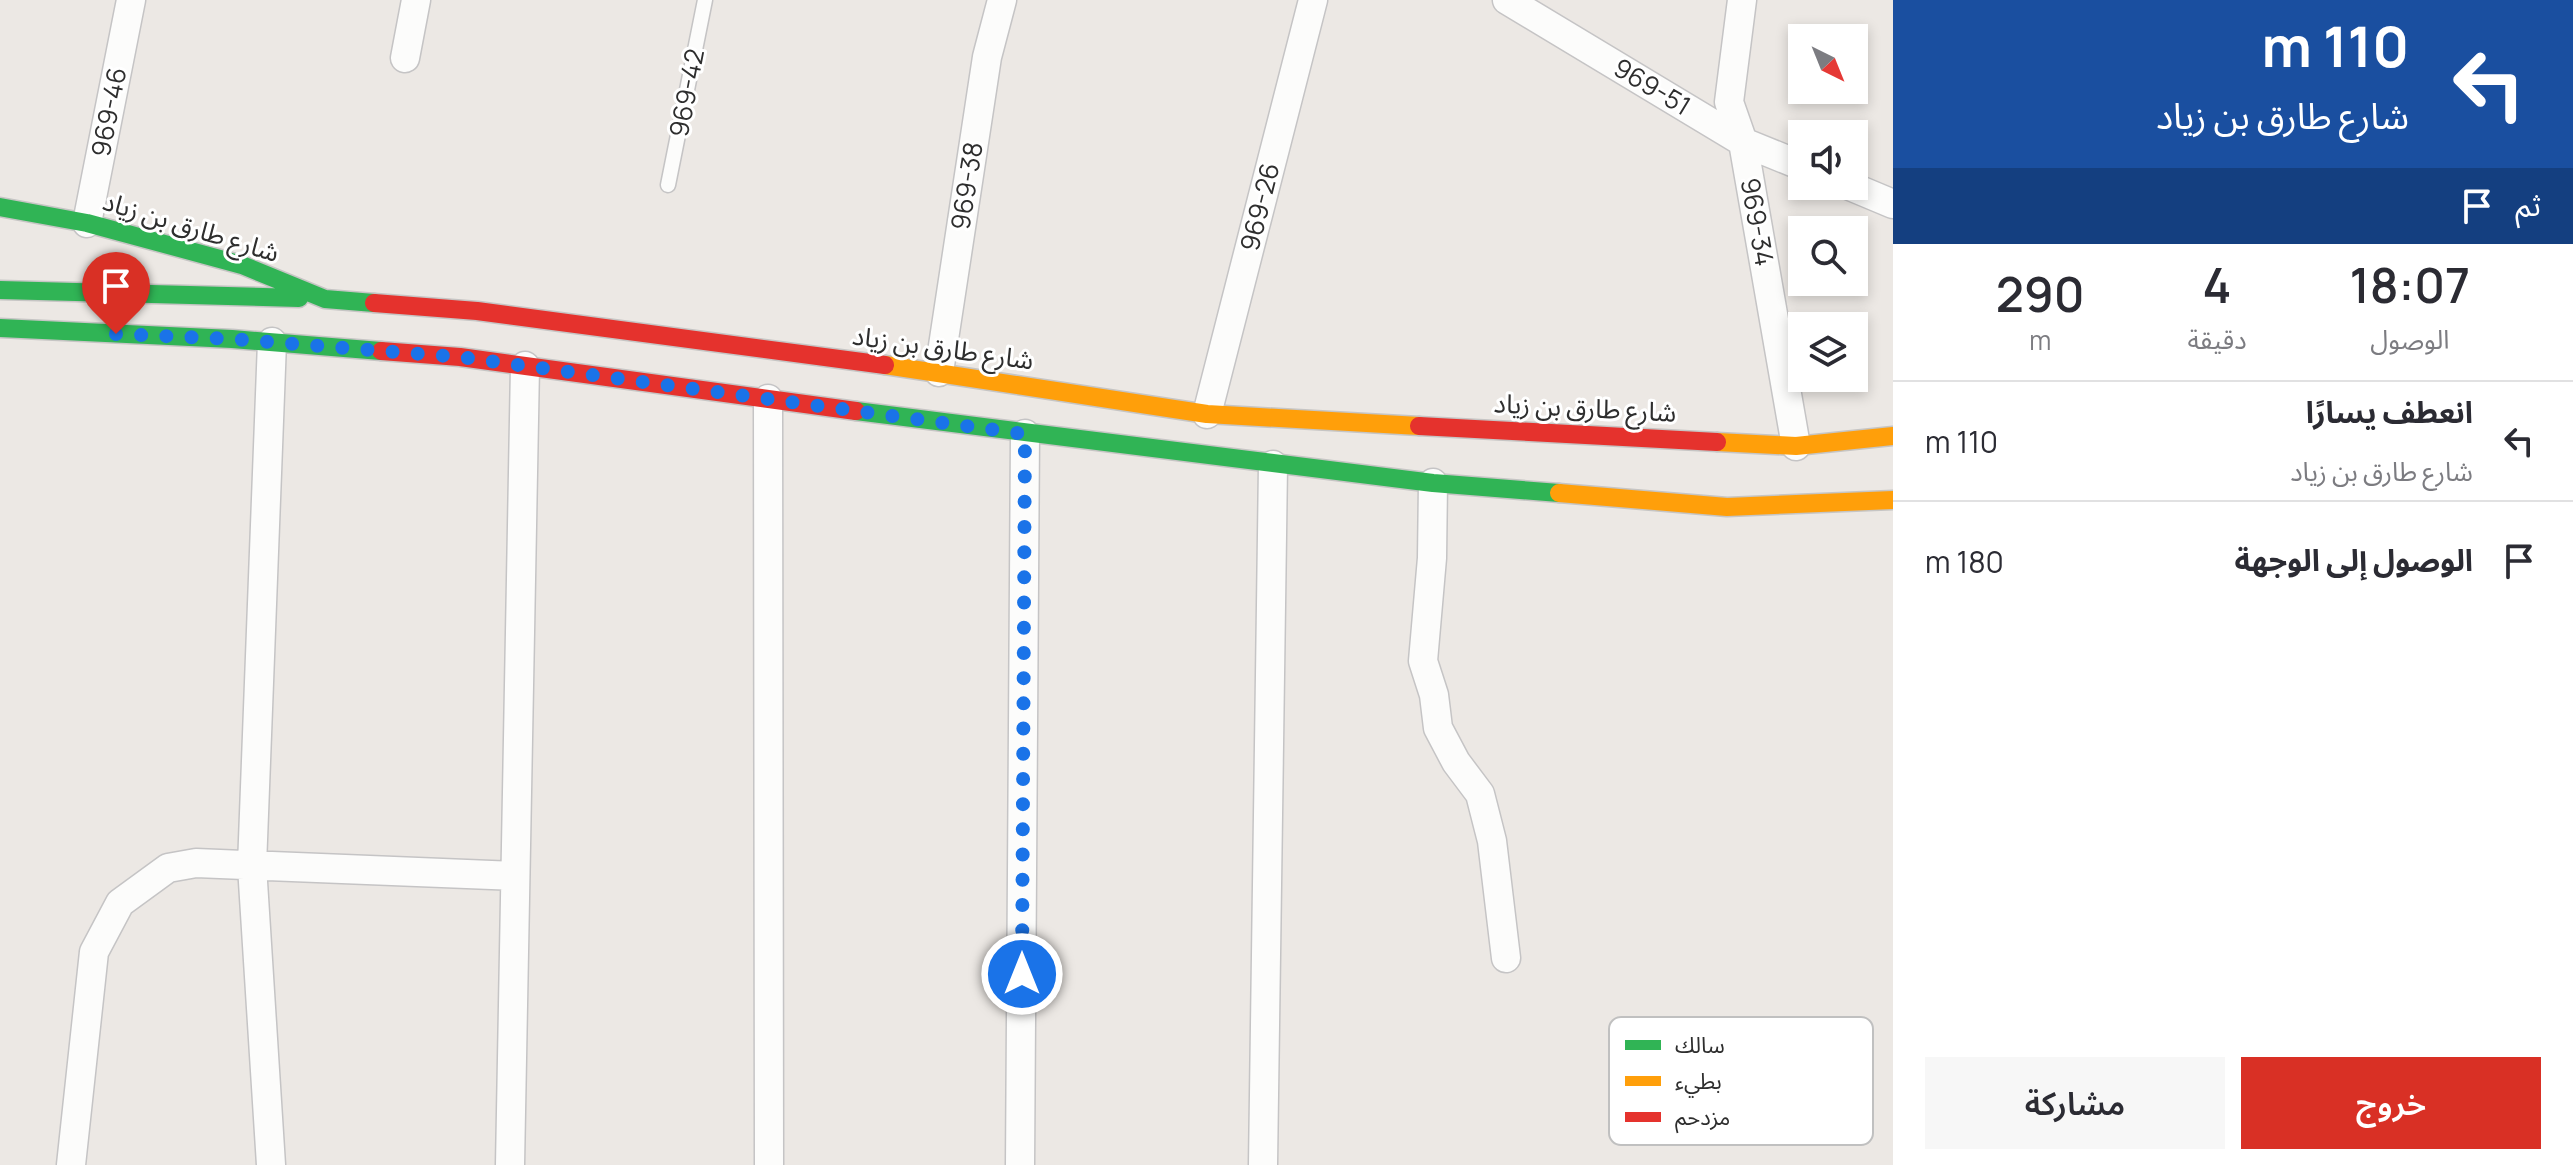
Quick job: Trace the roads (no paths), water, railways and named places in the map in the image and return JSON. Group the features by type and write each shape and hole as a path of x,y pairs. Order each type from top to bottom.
{"main road":[{"name":"شارع طارق بن زياد","path":"0,207 87,223 242,265 325,299 477,311 939,372 1207,414 1796,446 1893,436"},
{"path":"0,290 325,299"},
{"path":"0,328 272,342 525,366 1025,434 1433,483 1727,507 1893,500"},
{"path":"0,347 29,330"}],"street":[{"name":"969-46","path":"87,223 131,0"},
{"path":"405,58 416,0"},
{"name":"969-38","path":"939,372 987,57 1002,0"},
{"name":"969-26","path":"1207,414 1313,0"},
{"name":"969-51","path":"1507,0 1743,142 1788,160"},
{"name":"969-34","path":"1742,0 1729,102 1743,142 1796,446"},
{"path":"1868,194 1893,204"},
{"path":"271,1165 252,866 272,342"},
{"path":"510,1165 525,366"},
{"path":"768,399 769,1165"},
{"path":"1020,1165 1025,434"},
{"path":"1263,1165 1273,465"},
{"path":"1433,483 1432,558 1423,661 1434,695 1438,728 1456,762 1480,794 1492,841 1506,958"},
{"path":"71,1165 94,952 120,903 168,868 196,863 515,876"}],"lane":[{"name":"969-42","path":"668,185 705,0"}]}
